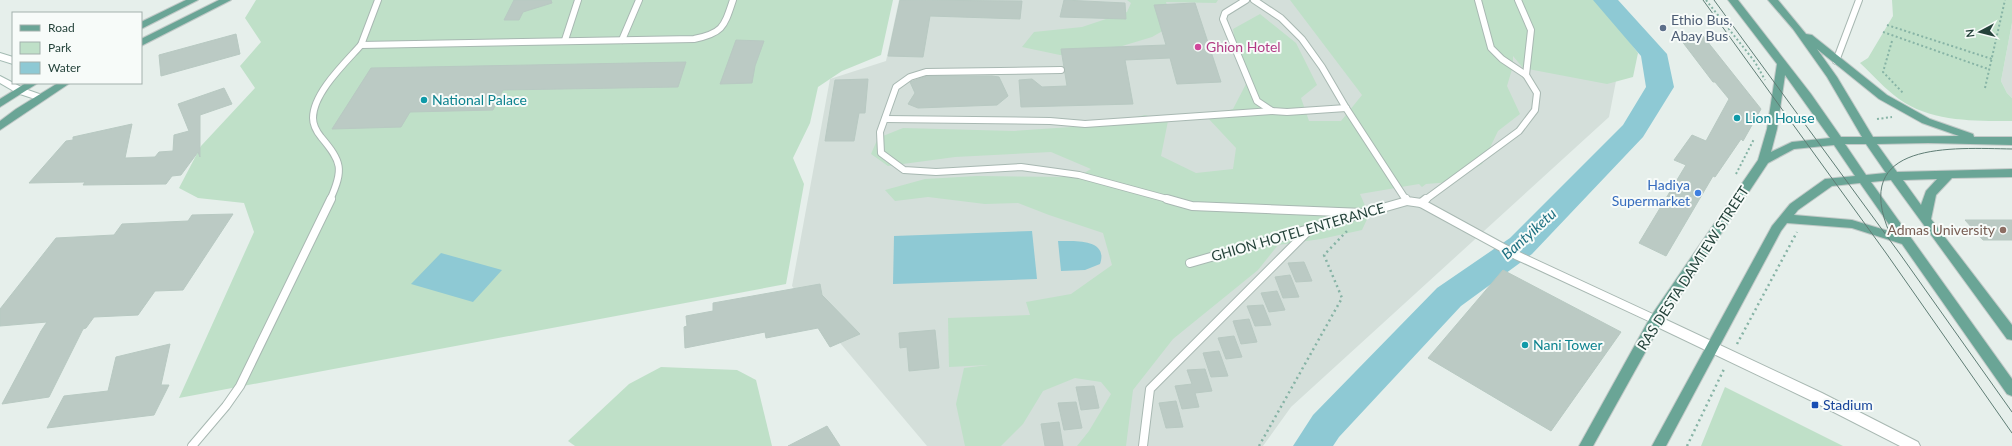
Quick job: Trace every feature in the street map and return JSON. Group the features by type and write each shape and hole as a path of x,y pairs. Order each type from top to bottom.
{"main road":[{"path":"142,26 193,0"},
{"path":"142,42 226,0"},
{"path":"1733,0 1807,96 1863,179 2012,390"},
{"path":"1773,0 1796,28 1836,83 1869,140 1896,176 1925,220 2012,335"},
{"path":"1796,28 1883,97 1904,110 1944,128 1982,140 2012,141"},
{"path":"1764,160 1772,129 1782,64"},
{"path":"0,104 32,84"},
{"path":"0,127 20,111 61,84"},
{"name":"RAS DESTA DAMTEW STREET","path":"1586,446 1656,320 1764,160 1784,148 1838,141 1982,140"},
{"path":"1659,446 1776,229 1794,207 1829,182 1896,176 2012,173"},
{"path":"1925,220 1926,200 1932,190 1949,174"},
{"path":"1784,219 1816,220 1852,224 1907,241"}],"street":[{"path":"0,56 12,61"},
{"path":"0,79 21,91 41,98"},
{"path":"1656,320 1731,355 1913,446"}],"lane":[{"path":"192,446 222,412 236,392 299,268 338,179 340,162 336,152 323,140 314,126 313,117 319,98 333,76 361,45 378,0"},
{"path":"565,40 578,0"},
{"path":"622,40 639,0"},
{"path":"361,45 565,40 694,39 715,35 723,29 733,0"},
{"path":"1246,0 1225,13 1223,19 1257,101 1272,111"},
{"name":"GHION HOTEL ENTERANCE","path":"1254,0 1281,18 1302,39 1322,67 1346,108 1406,201"},
{"path":"1421,203 1519,131 1534,110 1537,93 1526,75 1502,59 1491,48 1478,0"},
{"path":"1518,0 1531,30 1526,75"},
{"path":"1836,60 1859,0"},
{"path":"1060,70 926,72 910,77 896,87 880,132 881,154 904,170 936,172 1021,167 1078,175 1192,206 1364,213"},
{"path":"885,119 1050,121 1084,124 1272,111 1287,112 1346,108"},
{"name":"GHION HOTEL ENTERANCE","path":"1190,263 1406,201 1421,203 1516,255 1656,320"},
{"path":"1143,446 1150,389 1310,229"}],"path":[{"path":"1706,0 1755,62 1766,82"},
{"path":"1985,88 1988,69 1992,60 2005,0"},
{"path":"1887,25 1992,60"},
{"path":"1883,32 1988,69"},
{"path":"1892,41 1883,72 1904,94"},
{"path":"1735,176 1756,135"},
{"path":"1259,446 1342,298 1324,255 1364,213"},
{"path":"1687,446 1731,355 1795,232 1803,232"}],"shaded area":[{"path":"899,0 1574,0 1622,50 1609,117 1291,407 1263,446 927,446 792,286 830,79 886,61"},
{"path":"2012,23 2012,98 2007,93 2001,81"}],"green space":[{"path":"256,0 893,0 881,55 842,71 818,87 810,123 793,158 804,184 786,284 179,398 254,232 244,203 198,198 179,188 201,146 255,88 240,66 261,42 245,18"},
{"path":"1127,0 1218,0 1216,3 1166,2 1173,25 1152,37 1109,50 1060,55 1022,47 1034,32 1082,27 1127,12 1131,3"},
{"path":"1290,0 1598,0 1638,53 1633,77 1607,84 1523,68 1513,56 1513,66 1507,86 1520,114 1498,131 1482,164 1451,182 1426,184 1422,187 1419,184 1360,194 1369,215 1362,230 1321,239 1278,245 1258,270 1173,339 1133,390 1126,446 1077,446 1089,431 1111,394 1101,382 1075,378 1043,391 1023,424 1001,446 965,446 956,404 964,368 988,365 949,367 948,318 1030,315 1026,302 1071,294 1112,265 1103,233 1018,203 985,204 928,197 895,201 885,190 925,179 977,176 1077,177 1091,169 1051,152 955,157 888,166 871,154 878,138 903,128 1014,131 1071,127 1119,121 1145,115 1168,121 1161,156 1196,173 1233,169 1236,148 1207,117 1233,109 1246,84 1236,49 1233,29 1260,14 1296,43 1317,85 1301,98 1309,121 1341,121 1362,95"},
{"path":"1892,0 2012,0 2012,23 2001,81 2007,93 2012,98 2012,121 1953,119 1911,107 1894,95 1860,63 1868,58 1893,16"},
{"path":"661,367 737,370 756,380 772,446 575,446 568,441 629,384"},
{"path":"1725,387 1843,446 1701,446"}],"water":[{"path":"1032,231 1037,279 893,284 894,236"},
{"path":"1058,241 1080,241 1095,245 1099,249 1101,256 1100,264 1085,270 1061,271"},
{"path":"441,253 502,270 473,302 411,284"}],"building":[{"path":"514,0 551,0 552,3 523,12 519,20 504,20"},
{"path":"900,0 1022,1 1020,19 930,16 923,57 888,56"},
{"path":"1064,0 1125,3 1126,19 1060,17"},
{"path":"1195,3 1221,82 1177,84 1170,58 1125,60 1133,104 1021,107 1019,80 1032,79 1042,87 1067,86 1061,49 1166,45 1154,5"},
{"path":"236,34 240,54 161,76 159,55"},
{"path":"1678,36 1703,36 1761,109 1743,141 1741,139 1715,177 1713,176 1666,256 1639,243 1686,165 1674,160 1692,135 1706,141 1729,99 1715,82 1713,82"},
{"path":"736,40 764,41 755,66 752,83 720,84"},
{"name":"National Palace","path":"686,62 678,87 503,90 493,110 410,112 401,127 332,129 371,68"},
{"path":"927,76 999,77 1008,96 997,105 918,108 908,104 915,93 910,82"},
{"path":"868,79 865,113 859,113 854,141 825,141 835,80"},
{"path":"224,88 232,104 200,115 200,157 198,152 181,175 172,176 166,184 83,185 85,182 29,183 66,141 73,140 73,137 132,124 125,158 155,157 159,152 173,151 174,135 189,131 178,104"},
{"path":"233,214 183,290 155,291 138,315 94,317 86,328 83,329 49,397 2,404 47,322 0,326 0,309 56,238 114,235 122,224 188,221 192,215"},
{"path":"1965,220 2012,220 2012,240 1983,240"},
{"path":"1304,262 1312,281 1296,282 1288,263"},
{"name":"Nani Tower","path":"1503,270 1621,332 1551,431 1428,358"},
{"path":"1290,275 1299,297 1283,298 1275,277"},
{"path":"820,284 822,295 860,334 830,347 818,328 766,338 765,332 685,348 684,327 687,326 686,316 713,311 713,303"},
{"path":"1277,291 1285,310 1269,312 1261,293"},
{"path":"1263,305 1271,325 1255,326 1247,306"},
{"path":"1249,319 1257,342 1241,344 1233,321"},
{"path":"935,330 939,368 909,371 907,347 900,348 899,333"},
{"path":"1234,336 1242,357 1226,359 1218,338"},
{"path":"170,344 161,385 169,385 154,415 47,428 64,396 108,391 116,357"},
{"path":"1219,351 1228,376 1211,377 1203,353"},
{"path":"1205,369 1212,391 1195,393 1199,407 1182,409 1175,386 1192,384 1187,370"},
{"path":"1094,386 1099,408 1081,410 1076,387"},
{"path":"1176,401 1183,427 1166,428 1159,403"},
{"path":"1076,402 1082,428 1064,430 1058,403"},
{"path":"1059,422 1063,446 1045,446 1041,424"},
{"path":"827,426 840,446 788,446"}],"waterway":[{"name":"Bantyiketu","path":"1312,446 1326,426 1449,297 1521,246 1633,131 1660,87 1654,54 1605,0"}],"tram line":[{"path":"1703,0 1886,253 2012,433"},
{"path":"1714,0 1900,254 2012,412"},
{"path":"1890,234 1881,203 1883,181 1895,166 1913,156 1936,151 1962,149 2012,149"}],"place":[{"name":"Ethio Bus, Abay Bus","path":"1663,28"},
{"name":"Ghion Hotel","path":"1198,47"},
{"name":"National Palace","path":"424,100"},
{"name":"Lion House","path":"1737,118"},
{"name":"Hadiya Supermarket","path":"1698,193"},
{"name":"Admas University","path":"2003,230"},
{"name":"Nani Tower","path":"1525,345"},
{"name":"Stadium","path":"1815,405"}]}
